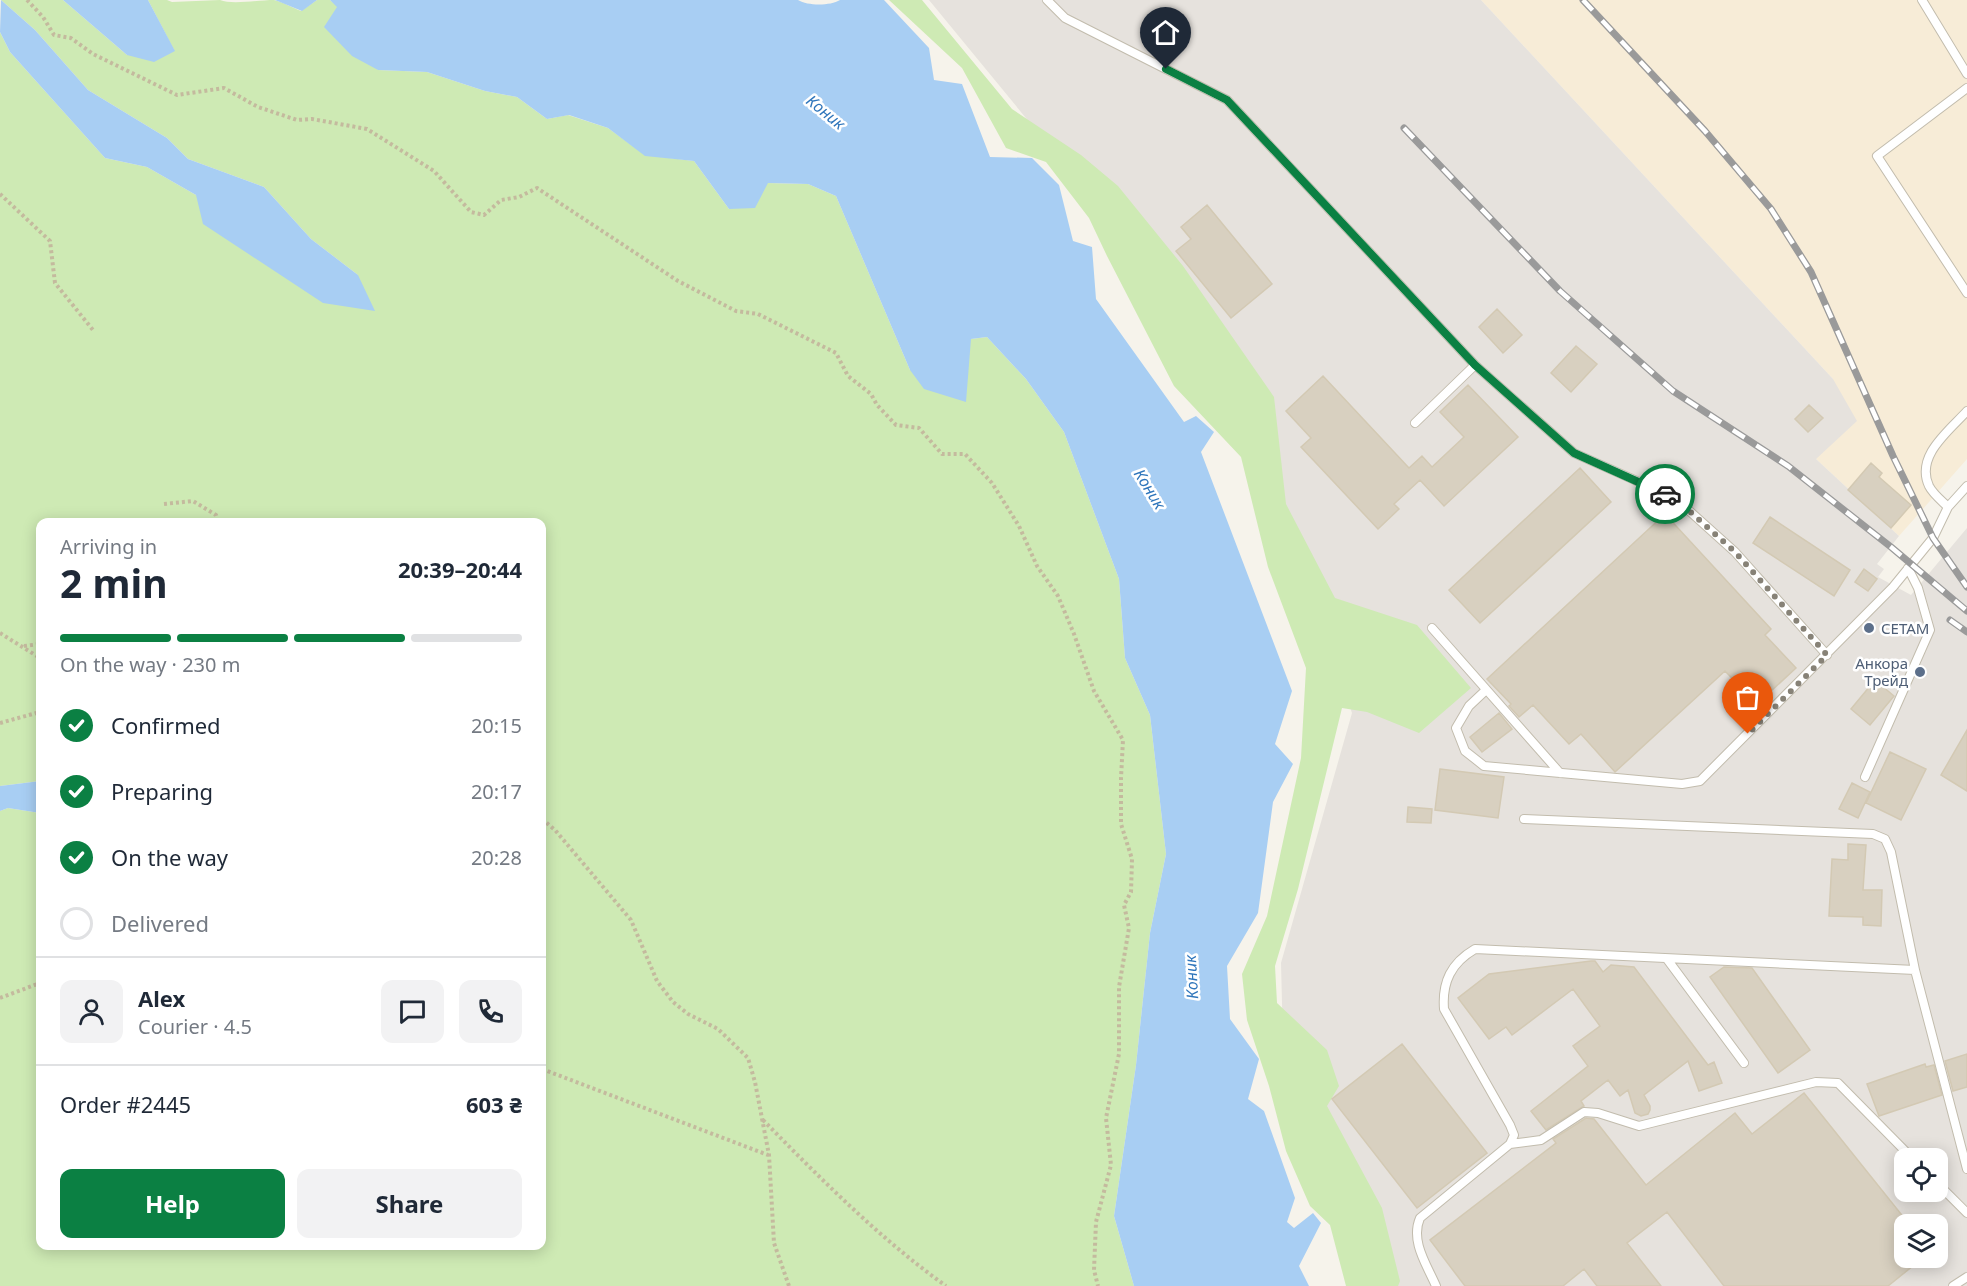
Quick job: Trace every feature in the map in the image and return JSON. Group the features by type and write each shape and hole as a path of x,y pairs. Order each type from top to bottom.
{"lane":[{"path":"1047,0 1065,18 1227,100 1475,365 1574,453 1675,498 1735,552 1827,655"},
{"path":"1922,0 1967,74"},
{"path":"1967,88 1877,156 1967,293"},
{"path":"1415,423 1475,365"},
{"path":"1948,507 1929,487 1924,470 1929,454 1967,411"},
{"path":"1486,690 1469,705 1456,728 1465,751 1484,766 1682,784 1700,781 1893,586 1933,538 1948,507 1967,486"},
{"path":"1865,777 1930,630 1918,588 1908,568"},
{"path":"1432,628 1560,773"},
{"path":"1524,819 1873,834 1885,839 1891,852 1915,970 1967,1168"},
{"path":"1436,1286 1416,1239 1420,1218 1510,1144 1514,1135 1444,1009 1443,994 1446,980 1453,967 1463,956 1474,949 1915,970"},
{"path":"1667,959 1744,1062"},
{"path":"1510,1144 1541,1140 1584,1112 1598,1113 1639,1126 1816,1082 1838,1083 1902,1148"},
{"path":"1948,1194 1967,1214"},
{"path":"1953,1286 1967,1277"}],"path":[{"path":"27,0 43,17 54,34 71,38 93,54 177,95 224,88 258,106 297,120 312,118 367,129 434,171 471,212 484,215 501,200 519,198 537,188 678,281 736,311 758,314 836,353 848,376 871,394 896,425 919,428 942,454 965,454 992,483 1018,526 1037,566 1058,596 1094,691 1123,740 1121,824 1132,859 1131,892 1124,905 1129,928 1119,987 1119,1054 1106,1118 1111,1165 1096,1222 1094,1270 1098,1286"},
{"path":"0,194 50,241 55,283 93,330"},
{"path":"164,504 193,501 216,515 217,518"},
{"path":"0,633 36,655"},
{"path":"24,646 36,644"},
{"path":"0,723 36,713"},
{"path":"546,822 631,920 657,981 673,1002 688,1014 718,1029 748,1058 755,1082 768,1155 774,1243 789,1286"},
{"path":"0,998 36,984"},
{"path":"546,1071 768,1155"},
{"path":"762,1119 911,1261 946,1286"}],"shaded area":[{"path":"929,0 1481,0 1833,379 1857,421 1816,459 1899,536 1877,564 1884,569 1878,577 1911,595 1967,528 1967,1286 1373,1286 1283,1042 1281,963 1352,713 1262,451 1044,140"},
{"path":"1481,0 1967,0 1967,459 1899,536 1816,459 1833,379"}],"green space":[{"path":"1,0 63,0 127,55 165,55 174,50 148,0 238,2 274,0 301,11 317,0 330,0 337,6 378,70 427,72 485,91 517,97 547,119 568,115 608,128 645,155 694,161 729,209 767,183 808,184 836,196 910,370 971,339 987,337 1026,379 1064,432 1119,579 1125,658 1150,715 1166,854 1150,933 1136,1065 1114,1216 1134,1286 0,1286 0,811 8,808 36,812 36,1250 546,1250 546,518 36,518 36,782 0,786 0,32 10,52 105,158 147,167 196,195 358,275 311,239 264,187 188,159 167,138 88,90 35,30"},
{"path":"889,0 922,0 1012,109 1081,155 1118,186 1183,266 1274,397 1286,504 1335,598 1417,625 1471,688 1419,733 1367,712 1342,708 1298,889 1275,966 1277,1003 1327,1050 1339,1086 1327,1106 1382,1208 1400,1281 1398,1286 1346,1286 1330,1225 1310,1206 1286,1151 1269,1086 1247,1020 1242,974 1267,916 1301,758 1306,668 1268,567 1241,457 1174,386 1089,218 1046,162 1006,148 962,68"}],"water":[{"path":"1,0 35,30 88,90 167,138 188,159 264,187 311,239 358,275 375,311 323,303 203,224 196,195 147,167 105,158 10,52 0,32"},
{"path":"63,0 148,0 175,51 154,62 127,55"},
{"path":"275,0 317,0 302,11"},
{"name":"Коник","path":"330,0 798,0 819,4 840,0 884,0 929,48 934,80 962,84 990,157 1032,158 1059,185 1073,241 1092,247 1096,299 1184,422 1196,416 1214,432 1201,452 1292,691 1275,744 1293,764 1273,802 1258,913 1227,966 1230,1019 1259,1059 1248,1099 1264,1111 1295,1198 1287,1222 1294,1228 1313,1213 1321,1223 1299,1266 1309,1286 1134,1286 1114,1216 1136,1065 1150,933 1166,854 1150,715 1125,658 1119,579 1064,432 1026,379 987,337 971,339 966,402 924,389 910,370 836,196 808,184 768,183 755,208 729,209 694,161 645,156 608,128 569,115 547,119 517,97 485,91 427,72 378,70 352,56 324,27 337,7"},
{"path":"36,782 36,812 8,808 0,811 0,786"}],"building":[{"path":"1207,205 1272,284 1231,318 1176,251 1191,239 1181,227"},
{"path":"1497,309 1522,335 1503,353 1479,327"},
{"path":"1576,346 1597,364 1571,392 1551,373"},
{"path":"1323,376 1409,468 1422,456 1432,467 1464,437 1440,412 1468,385 1518,437 1444,506 1420,480 1394,504 1399,509 1378,529 1301,447 1311,438 1286,411"},
{"path":"1809,405 1823,418 1808,432 1795,419"},
{"path":"1871,463 1882,473 1879,477 1911,505 1891,528 1848,490"},
{"path":"1580,468 1611,502 1480,623 1449,590"},
{"path":"1665,514 1771,629 1765,635 1796,668 1757,704 1725,671 1615,772 1581,734 1569,744 1533,705 1519,717 1509,706 1511,704 1487,679"},
{"path":"1770,517 1850,570 1834,596 1753,543"},
{"path":"1864,569 1877,579 1868,591 1855,582"},
{"path":"1875,680 1894,696 1870,725 1851,709"},
{"path":"1499,713 1512,729 1482,752 1470,737"},
{"path":"1967,730 1967,791 1941,775"},
{"path":"1890,752 1926,769 1901,820 1866,803"},
{"path":"1440,769 1504,777 1498,818 1435,810"},
{"path":"1852,783 1870,792 1858,818 1839,809"},
{"path":"1408,807 1432,809 1431,823 1407,822"},
{"path":"1848,844 1866,845 1863,890 1882,890 1881,926 1863,925 1863,917 1829,916 1832,859 1848,860"},
{"path":"1595,961 1603,972 1611,965 1634,967 1708,1065 1714,1062 1722,1083 1699,1091 1688,1061 1644,1095 1650,1110 1648,1114 1641,1116 1635,1113 1628,1090 1620,1096 1608,1080 1581,1101 1584,1106 1546,1130 1531,1111 1588,1066 1573,1046 1600,1026 1573,989 1512,1035 1506,1027 1489,1039 1458,998 1489,974"},
{"path":"1724,967 1752,968 1810,1050 1778,1073 1710,977"},
{"path":"1402,1044 1487,1153 1417,1208 1332,1099"},
{"path":"1967,1054 1967,1087 1953,1091 1945,1061"},
{"path":"1925,1064 1926,1067 1934,1065 1942,1095 1879,1116 1867,1084"},
{"path":"1804,1093 1901,1214 1894,1214 1894,1268 1910,1268 1888,1286 1724,1286 1667,1212 1627,1243 1661,1286 1597,1286 1584,1269 1563,1286 1465,1286 1430,1240 1556,1143 1553,1139 1586,1118 1594,1119 1646,1185 1735,1113 1752,1134"}],"railway":[{"path":"1583,0 1705,131 1771,209 1811,272 1893,456 1933,538 1967,587"},
{"path":"1404,128 1560,291 1673,391 1788,466 1891,547 1967,611"},
{"path":"1950,620 1967,632"}],"way so far":[{"path":"1665,494 1675,498 1735,552 1827,655 1748,734"}],"place":[{"name":"СЕТАМ","path":"1869,628"},
{"name":"Анкора Трейд","path":"1920,672"}],"route":[{"path":"1166,69 1227,100 1475,365 1574,453 1665,494"}]}
